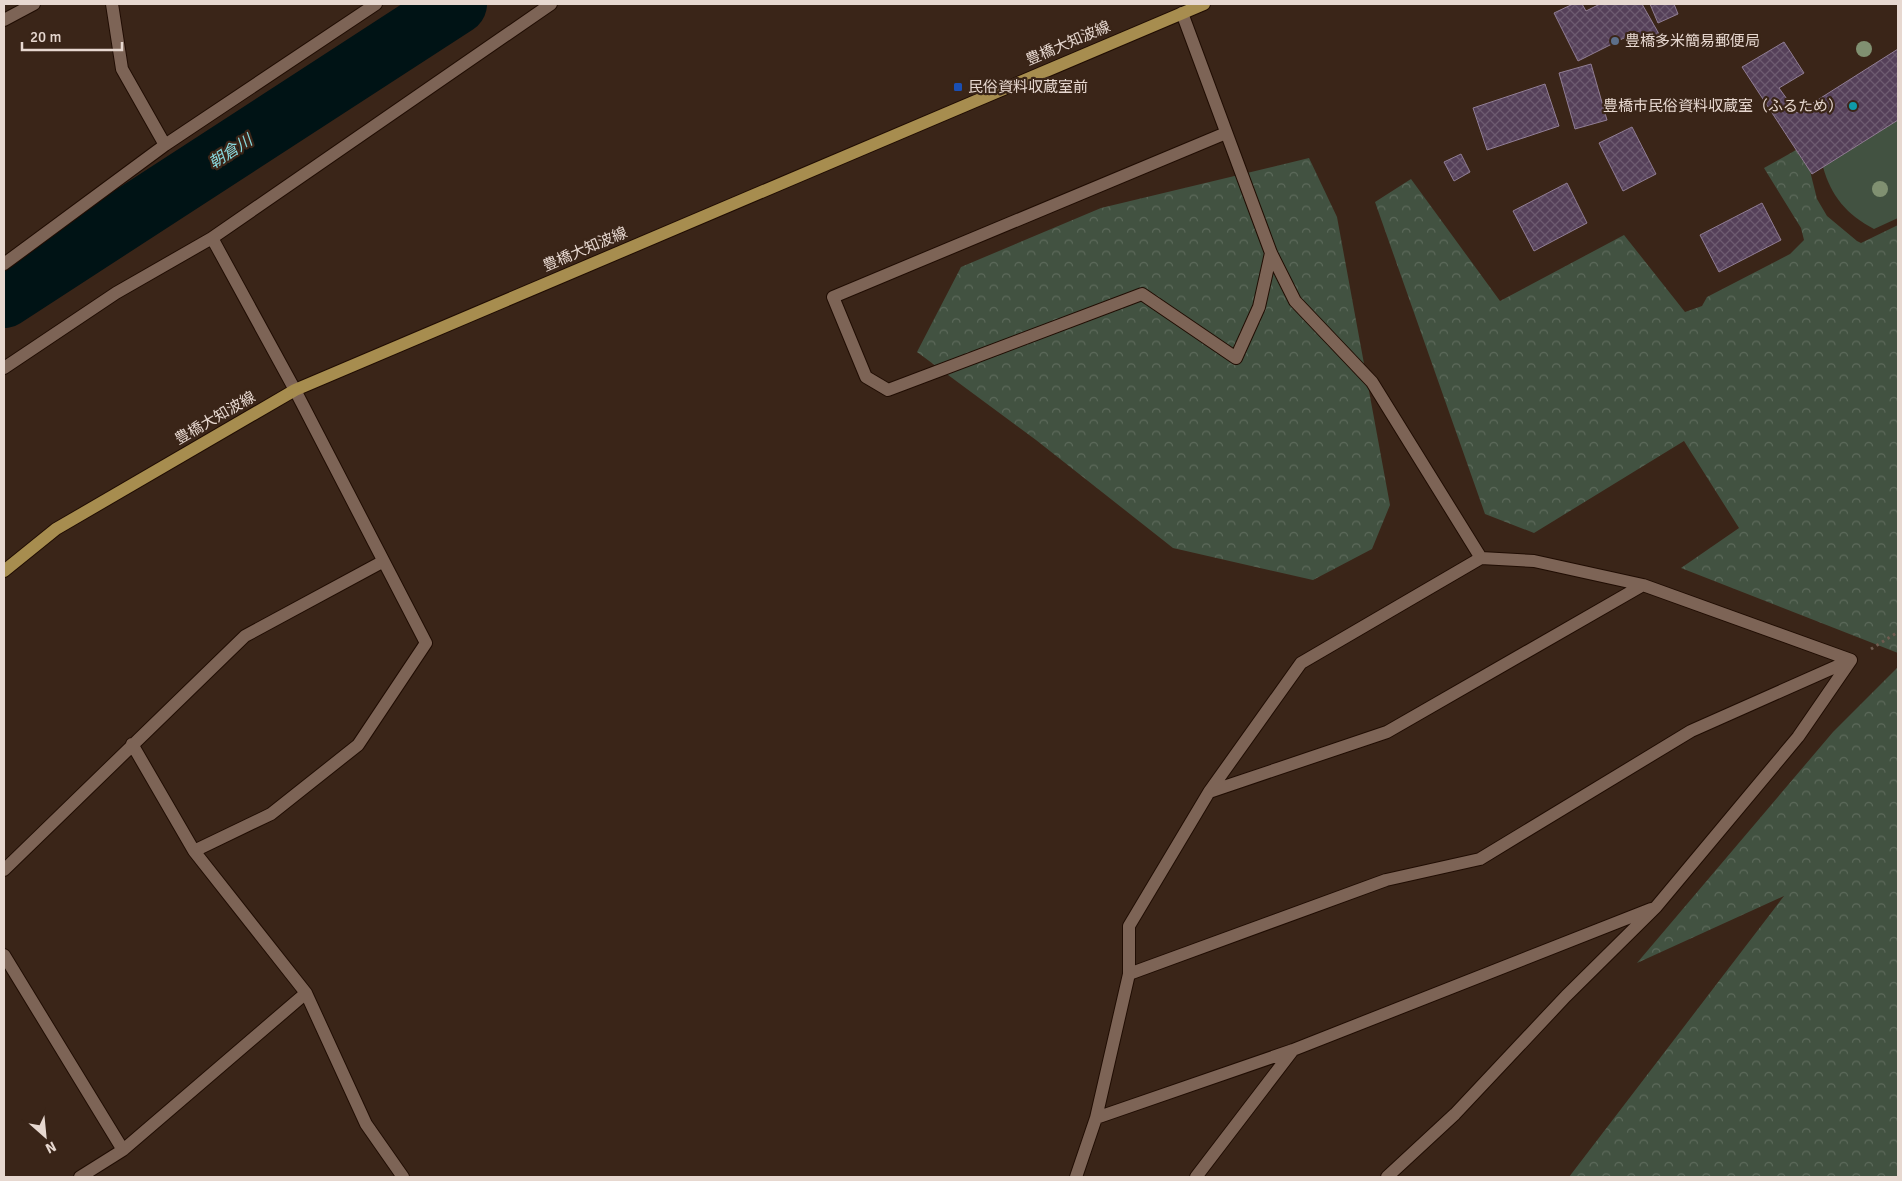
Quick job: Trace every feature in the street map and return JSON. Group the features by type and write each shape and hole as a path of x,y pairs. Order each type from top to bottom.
{"main road":[{"name":"豊橋大知波線","path":"4,572 56,529 295,390 1204,4"}],"street":[{"path":"4,20 34,4"},
{"path":"112,4 122,69 165,145"},
{"path":"4,264 165,145 376,4"},
{"path":"4,368 116,294 212,238 551,4"},
{"path":"1182,13 1271,253 1295,301 1372,382 1481,558"},
{"path":"1226,133 833,297 866,377 888,390 1142,294 1236,358 1259,308 1271,253"},
{"path":"194,851 271,814 358,745 426,644 382,562 295,390 212,238"},
{"path":"1076,1177 1096,1118 1130,974 1129,926 1209,792 1301,663 1481,558 1534,561 1643,585 1851,660"},
{"path":"4,870 245,636 382,562"},
{"path":"1209,792 1386,732 1643,585"},
{"path":"1386,1177 1455,1114 1566,996 1656,908 1798,737 1851,660"},
{"path":"1130,974 1386,880 1480,859 1692,731 1851,660"},
{"path":"132,744 194,851 306,993 366,1124 403,1177"},
{"path":"1096,1118 1293,1050 1656,908"},
{"path":"4,955 122,1150"},
{"path":"80,1177 122,1150 306,993"},
{"path":"1196,1177 1293,1050"}],"path":[{"path":"1851,660 1898,632"}],"green space":[{"path":"1898,120 1898,218 1874,229 1864,224 1841,204 1826,177 1823,167"},
{"path":"1796,150 1810,171 1817,199 1827,216 1857,241 1861,243 1898,225 1898,653 1681,568 1739,528 1684,441 1534,533 1485,514 1375,202 1411,179 1500,301 1624,235 1685,312 1702,306 1707,297 1790,254 1804,240 1801,228 1764,168"},
{"path":"1309,158 1337,217 1390,505 1372,549 1313,580 1173,548 1036,440 917,352 961,267 1101,208"},
{"path":"1898,667 1898,1177 1569,1177 1784,896 1637,963 1833,732"}],"building":[{"path":"1573,4 1582,4 1586,11 1600,4 1642,4 1659,34 1630,49 1624,38 1578,61 1554,13"},
{"path":"1650,4 1674,4 1678,14 1658,23"},
{"name":"豊橋市民俗資料収蔵室（ふるため）","path":"1784,42 1804,73 1779,88 1797,113 1898,49 1898,120 1812,174 1742,67"},
{"path":"1591,64 1607,120 1575,129 1559,73"},
{"path":"1545,84 1559,126 1487,150 1473,108"},
{"path":"1632,127 1656,174 1623,191 1599,143"},
{"path":"1461,154 1470,172 1454,181 1444,162"},
{"path":"1567,183 1587,223 1534,251 1513,211"},
{"path":"1762,203 1781,240 1719,272 1700,235"}],"waterway":[{"name":"朝倉川","path":"4,298 457,4"}],"place":[{"name":"豊橋多米簡易郵便局","path":"1615,41"},
{"name":"民俗資料収蔵室前","path":"958,87"},
{"name":"豊橋市民俗資料収蔵室（ふるため）","path":"1853,106"}]}
